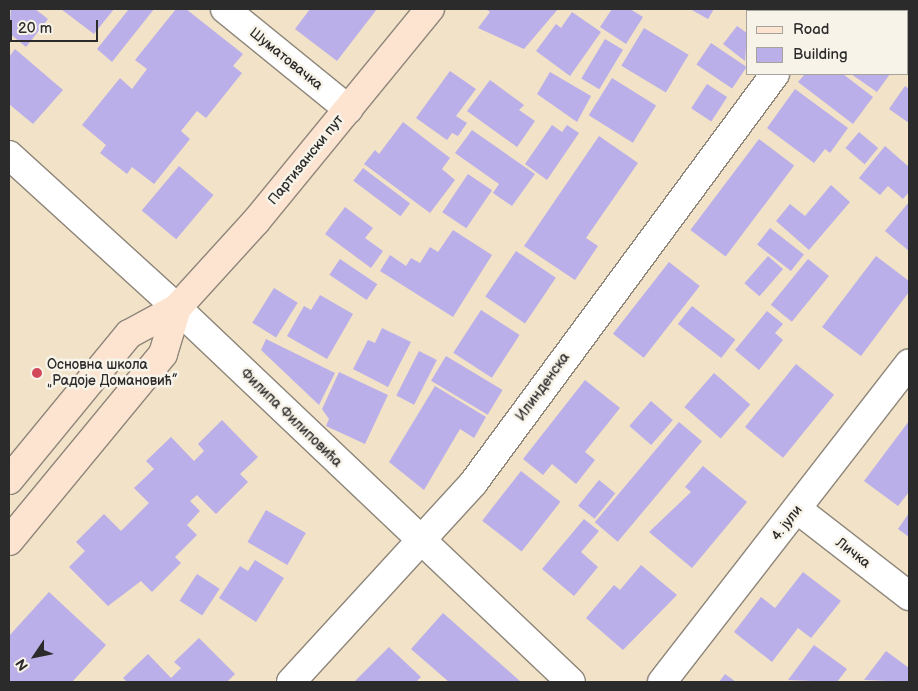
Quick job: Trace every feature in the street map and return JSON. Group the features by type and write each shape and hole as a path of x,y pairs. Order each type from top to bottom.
{"main road":[{"name":"Партизански пут","path":"9,480 128,334 177,308 348,109 430,9"},
{"name":"Партизански пут","path":"9,541 163,354 177,308"}],"street":[{"name":"Шуматовачка","path":"225,9 348,109"},
{"name":"Илинденска","path":"291,682 422,544 474,482 773,75"},
{"name":"Филипа Филиповића","path":"9,155 177,308 422,544 571,682"},
{"name":"4. јули","path":"662,682 909,363"},
{"name":"Личка","path":"797,509 909,596"}],"building":[{"path":"11,9 35,9 48,19 26,47 9,33"},
{"path":"61,9 114,9 94,34"},
{"path":"129,9 154,9 112,62 97,49"},
{"path":"176,9 186,9 243,54 233,66 242,73 206,118 197,111 181,131 190,139 154,184 132,167 127,174 100,153 106,145 82,125 120,78 132,89 147,69 135,60"},
{"path":"310,9 377,9 337,61 295,29"},
{"path":"486,9 558,9 524,49 478,28 490,12"},
{"path":"612,9 630,9 643,17 626,44 600,27"},
{"path":"690,9 714,9 708,19"},
{"path":"865,9 906,10 886,10"},
{"path":"572,12 601,32 570,76 536,51 556,24 561,28"},
{"path":"737,26 746,32 745,61 723,44"},
{"path":"644,28 689,55 666,92 621,66"},
{"path":"605,39 623,50 599,89 581,78"},
{"path":"711,43 746,67 732,89 696,65"},
{"path":"15,49 63,90 33,124 9,104 9,57"},
{"path":"450,71 476,89 456,116 467,123 458,136 452,133 447,140 416,118"},
{"path":"550,72 591,96 577,122 537,94"},
{"path":"804,75 844,75 873,97 853,124 798,82"},
{"path":"852,75 889,75 877,92"},
{"path":"612,78 656,106 633,143 589,115"},
{"path":"490,80 524,105 519,110 535,121 517,147 467,111"},
{"path":"707,84 727,97 711,121 691,108"},
{"path":"905,86 909,89 909,123 889,109"},
{"path":"795,89 848,128 830,153 825,149 814,163 767,128"},
{"path":"403,122 450,158 442,169 455,180 430,213 364,164 375,150 379,154"},
{"path":"552,125 562,132 567,125 579,133 547,180 525,164"},
{"path":"472,130 535,174 512,206 493,193 499,184 455,153"},
{"path":"859,132 878,148 865,164 846,148"},
{"path":"599,136 638,163 586,238 598,246 575,280 524,246"},
{"path":"759,139 794,165 726,257 690,230"},
{"path":"885,146 909,167 909,192 903,199 888,186 880,195 859,178"},
{"path":"179,166 213,195 176,239 142,210"},
{"path":"363,168 410,204 400,216 353,181"},
{"path":"468,174 492,190 466,228 442,212"},
{"path":"831,185 850,202 809,250 776,221 790,204 805,216"},
{"path":"909,202 909,251 885,231"},
{"path":"345,207 373,228 365,238 383,251 371,268 325,234"},
{"path":"770,228 804,254 791,271 757,245"},
{"path":"453,230 492,255 453,317 380,271 390,255 406,266 411,258 420,263 430,247 438,252"},
{"path":"516,251 556,278 525,323 485,297"},
{"path":"768,256 783,269 759,296 744,283"},
{"path":"876,256 909,281 909,292 861,356 822,327"},
{"path":"340,259 377,284 367,300 329,275"},
{"path":"808,259 829,276 792,322 771,305"},
{"path":"669,262 700,286 644,358 613,334"},
{"path":"274,288 298,303 276,338 252,323"},
{"path":"320,295 353,314 327,359 287,336 304,306 311,310"},
{"path":"692,306 735,340 721,358 678,324"},
{"path":"481,310 520,335 492,378 453,353"},
{"path":"767,311 783,324 775,333 783,340 759,370 735,350"},
{"path":"382,328 411,342 388,387 353,369 368,340 375,343"},
{"path":"266,339 335,373 319,405 261,350"},
{"path":"419,351 437,360 414,405 396,396"},
{"path":"446,356 503,390 488,415 431,381"},
{"path":"796,364 834,395 783,458 745,427"},
{"path":"339,372 388,395 365,444 326,426 329,419 322,409"},
{"path":"714,373 750,404 721,438 684,407"},
{"path":"585,380 620,408 585,452 595,460 576,484 552,464 543,475 523,459"},
{"path":"435,386 486,417 474,438 460,429 424,490 389,462"},
{"path":"651,401 673,420 651,445 629,426"},
{"path":"222,420 258,457 240,474 248,482 216,514 197,495 190,501 200,511 187,525 197,535 175,557 181,563 152,592 141,581 108,606 69,567 85,551 76,542 104,514 121,531 149,503 134,488 154,469 146,461 171,437 194,461 204,451 198,444"},
{"path":"909,421 909,492 898,506 864,481"},
{"path":"679,422 702,441 618,542 595,522"},
{"path":"703,466 747,502 692,568 649,532 691,492 685,487"},
{"path":"521,471 560,502 522,551 482,521"},
{"path":"599,480 615,493 595,519 578,506"},
{"path":"266,510 306,533 287,565 248,542"},
{"path":"909,513 909,537 898,529"},
{"path":"584,519 599,531 581,552 598,567 574,596 542,569"},
{"path":"255,560 284,578 256,622 219,598 240,566 248,571"},
{"path":"641,565 677,595 623,650 586,618 614,585 620,590"},
{"path":"803,572 841,601 811,638 798,628 772,662 734,632 761,597 775,608"},
{"path":"197,574 220,589 202,616 180,601"},
{"path":"49,592 106,645 72,682 9,682 9,636"},
{"path":"443,613 521,682 449,682 411,649"},
{"path":"199,638 235,674 227,682 127,682 123,678 148,654 171,678 181,668 174,662"},
{"path":"814,645 847,669 837,682 788,680"},
{"path":"389,647 421,677 416,682 354,682"},
{"path":"886,651 909,668 909,682 864,680"},
{"path":"725,674 736,682 719,682"}],"place":[{"name":"Основна школа „Радоје Домановић”","path":"37,373"}]}
